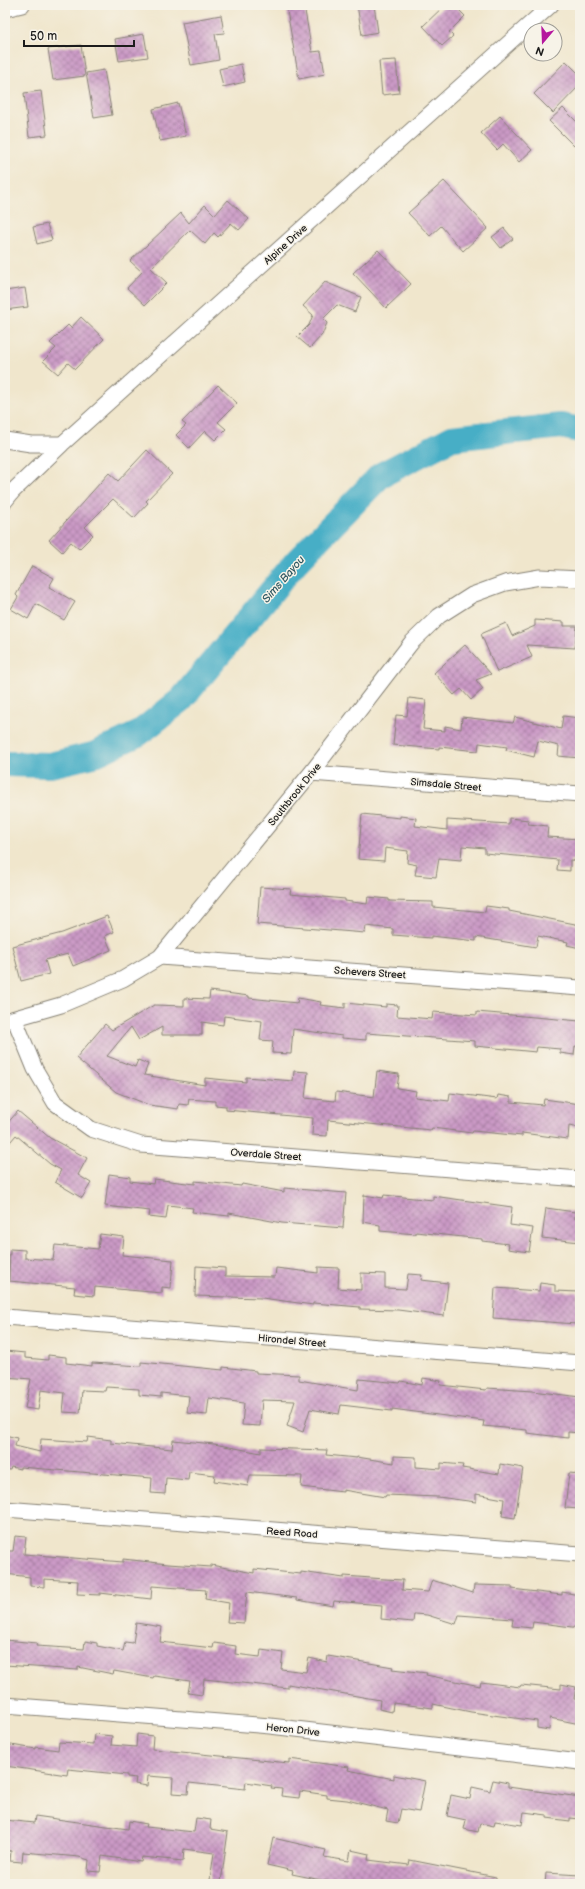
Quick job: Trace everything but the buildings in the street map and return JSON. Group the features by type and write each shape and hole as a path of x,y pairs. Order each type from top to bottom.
{"street":[{"path":"5,8 22,5"},
{"name":"Alpine Drive","path":"5,501 12,491 62,444 551,5"},
{"path":"5,440 30,444 62,444"},
{"name":"Southbrook Drive","path":"10,1020 61,1005 123,979 160,957 312,773 411,643 439,616 472,595 505,583 540,577 580,579"},
{"name":"Simsdale Street","path":"312,773 580,794"},
{"name":"Schevers Street","path":"160,957 580,988"},
{"name":"Overdale Street","path":"10,1020 35,1069 56,1103 91,1129 141,1145 580,1179"},
{"name":"Hirondel Street","path":"5,1317 580,1363"},
{"name":"Reed Road","path":"5,1509 580,1554"},
{"name":"Heron Drive","path":"5,1705 270,1726 580,1762"}],"waterway":[{"name":"Sims Bayou","path":"5,764 50,765 93,755 138,734 181,700 296,562 381,475 452,438 561,426 580,430"}]}
